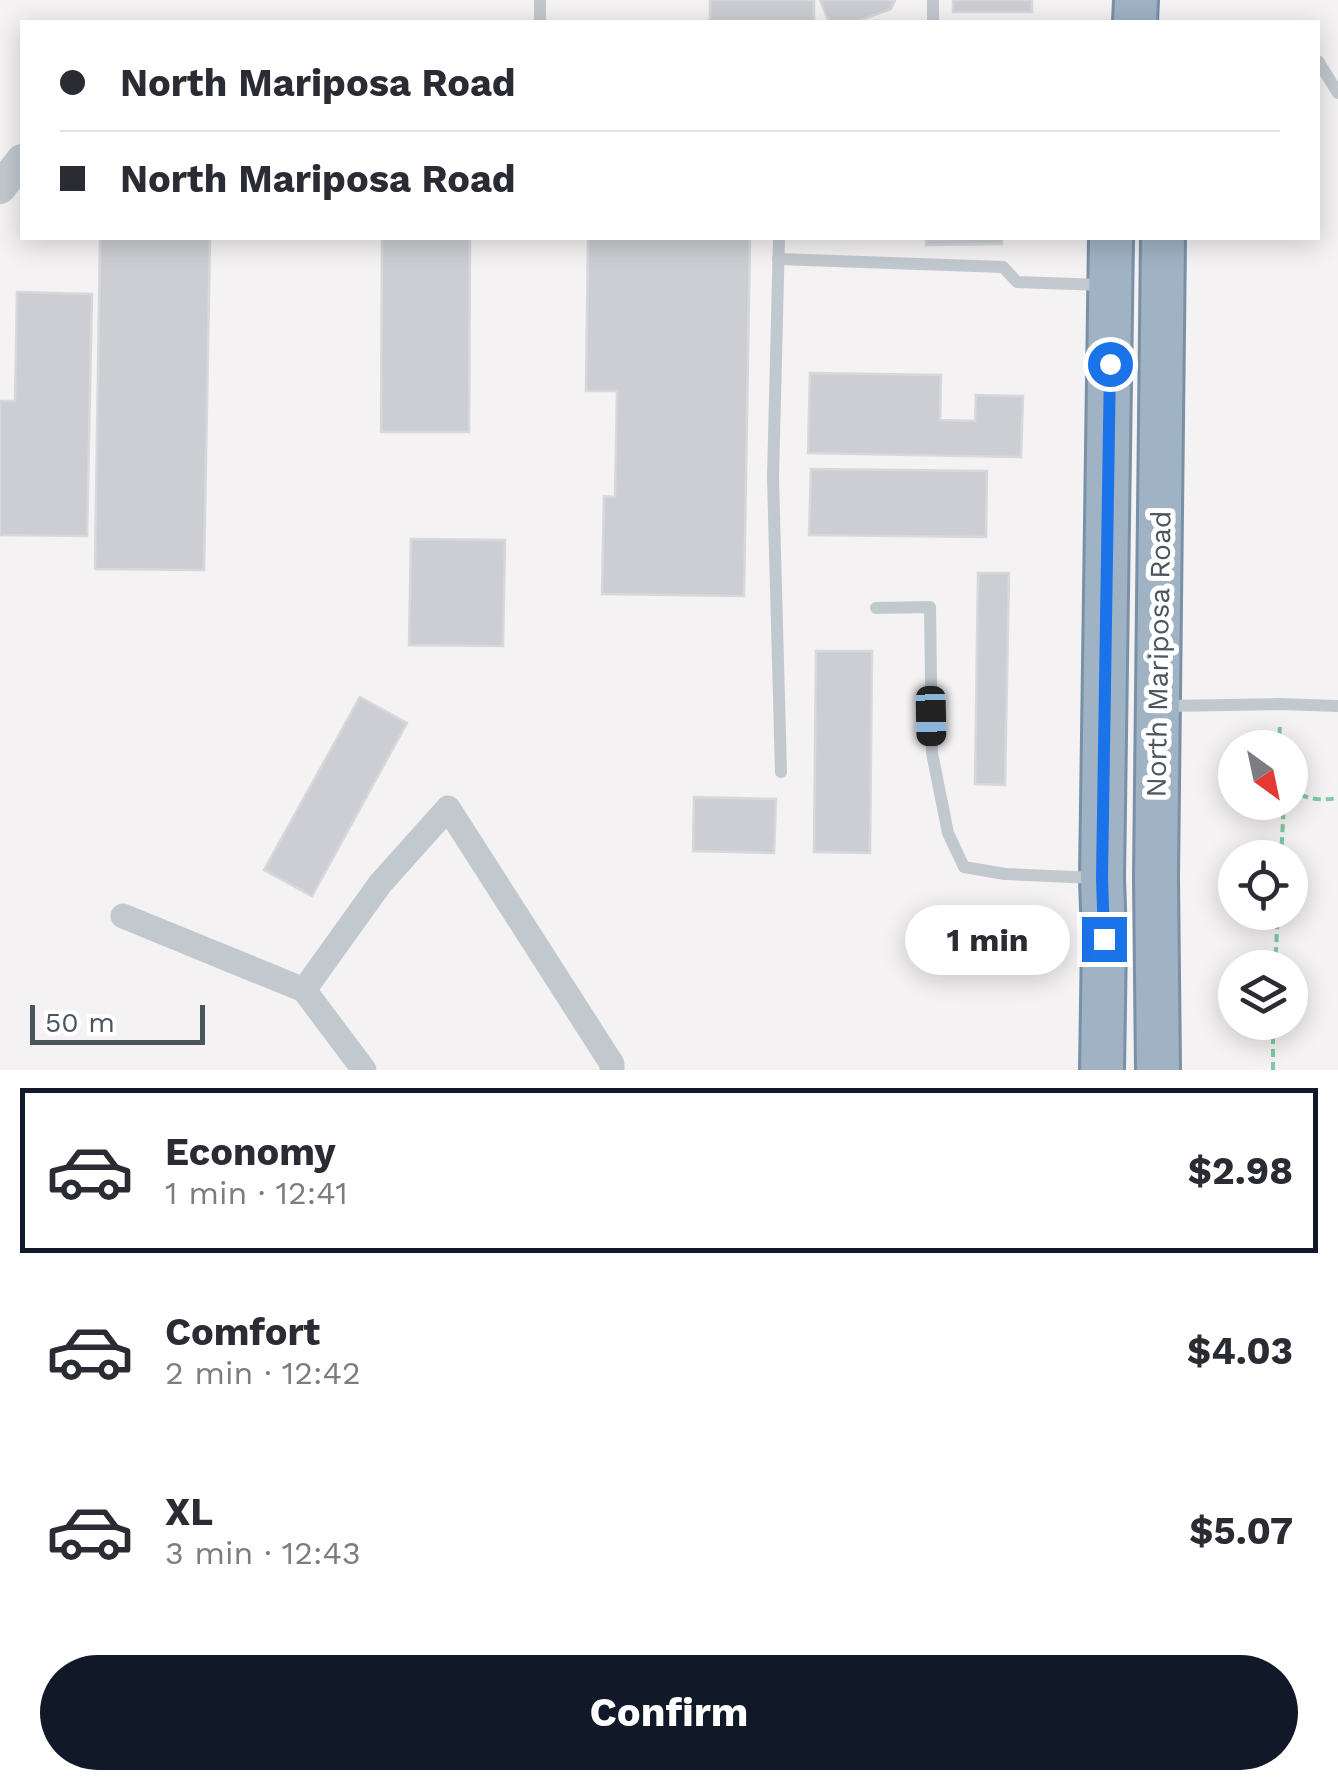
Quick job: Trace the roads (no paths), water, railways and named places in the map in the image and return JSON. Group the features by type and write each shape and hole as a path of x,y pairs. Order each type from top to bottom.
{"highway":[{"name":"North Mariposa Road","path":"1102,1070 1111,240"},
{"path":"1147,240 1160,493"},
{"name":"North Mariposa Road","path":"1158,1070 1156,878 1163,240"}],"street":[{"path":"0,188 20,162"},
{"path":"304,990 380,884 448,808 612,1064 612,1070"},
{"path":"123,916 304,990 364,1070"}],"lane":[{"path":"1320,64 1338,94"},
{"path":"779,240 773,478 780,772"},
{"path":"778,258 1004,267 1017,282 1111,286"},
{"path":"876,608 930,607 932,752 948,833 964,867 1005,874 1102,878"},
{"path":"1158,706 1338,706"}]}
